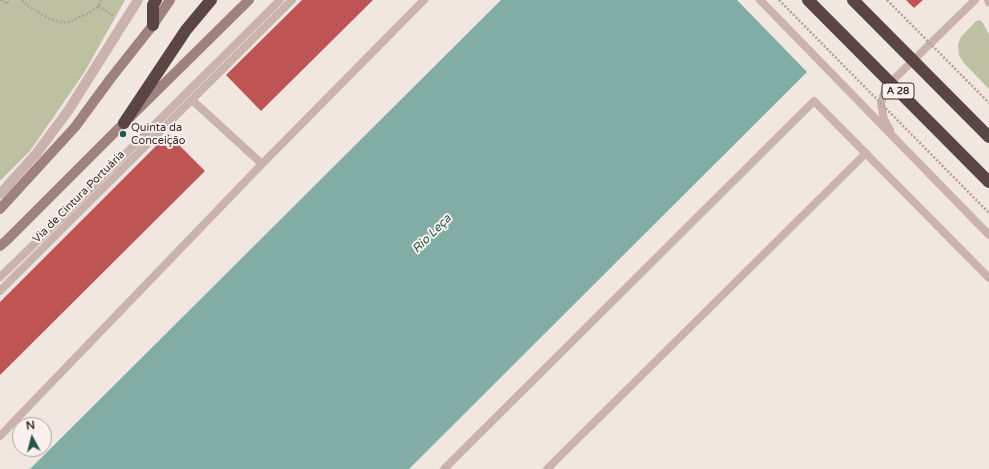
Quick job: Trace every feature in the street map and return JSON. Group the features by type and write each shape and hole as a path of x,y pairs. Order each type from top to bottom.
{"highway":[{"path":"153,25 153,5 156,0"},
{"path":"124,123 186,30 211,0"},
{"name":"A 28","path":"808,0 989,182"},
{"name":"A 28","path":"853,0 989,137"}],"main road":[{"path":"0,209 10,200 75,127 153,25 170,0"},
{"path":"0,246 249,0"}],"street":[{"path":"0,194 36,154 63,117 138,0"}],"lane":[{"name":"Via de Cintura Portuária","path":"0,277 280,0"},
{"name":"Via de Cintura Portuária","path":"0,291 292,0"},
{"path":"0,436 262,164 424,0"},
{"path":"760,0 989,235"},
{"path":"892,135 884,119 881,104 885,90 891,82 975,0"},
{"path":"192,100 262,164"},
{"path":"444,469 814,101 989,278"},
{"path":"548,469 866,153"}],"path":[{"path":"1,0 7,4 9,0"},
{"path":"22,0 28,6 48,18 60,22 68,22 89,13 98,6 101,0"},
{"path":"779,0 989,213"},
{"path":"887,0 989,103"},
{"path":"98,6 124,22"}],"green space":[{"path":"0,0 125,0 84,73 30,151 0,181"},
{"path":"980,20 989,35 989,89 963,62 959,55 958,44 961,37 976,21"}],"water":[{"name":"Rio Leça","path":"501,0 737,0 807,72 409,469 30,469 42,457 52,457 52,447"}],"building":[{"path":"302,0 373,0 261,111 226,75"},
{"path":"906,0 923,0 914,8"},
{"path":"168,134 205,171 0,375 0,302"}],"place":[{"name":"Quinta da Conceição","path":"123,134"}]}
